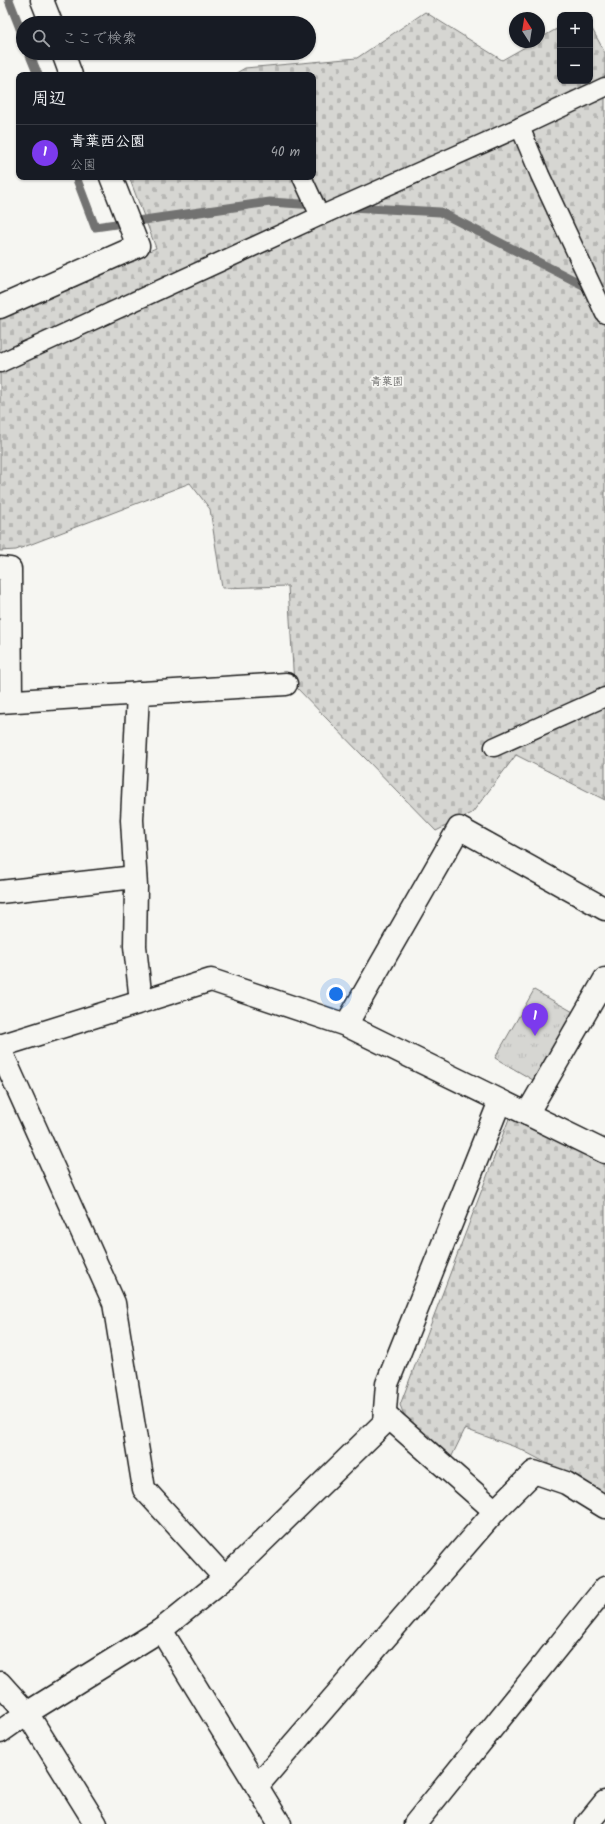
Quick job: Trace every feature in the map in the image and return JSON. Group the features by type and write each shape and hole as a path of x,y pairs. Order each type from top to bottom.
{"street":[{"path":"42,0 48,16"},
{"path":"66,60 70,72"},
{"path":"0,307 138,246 112,180"},
{"path":"0,568 10,569 6,701 286,684"},
{"path":"138,693 132,820 136,946 141,1002"},
{"path":"346,1025 459,828 605,909"},
{"path":"0,892 135,878"},
{"path":"527,1114 605,979"},
{"path":"225,1578 144,1489 114,1303 0,1047 211,980 346,1025 500,1102 605,1152"},
{"path":"0,1732 27,1713 161,1630 225,1578 384,1423 387,1384 500,1102"},
{"path":"385,1414 495,1510"},
{"path":"257,1786 495,1510 534,1472 566,1483 605,1506"},
{"path":"415,1824 605,1588"},
{"path":"161,1630 280,1824"},
{"path":"0,1683 27,1713 96,1824"},
{"path":"587,1824 605,1802"}],"lane":[{"path":"0,363 605,87"},
{"path":"520,127 540,175 605,314"},
{"path":"303,180 320,216"},
{"path":"494,748 605,697"}],"green space":[{"name":"青葉園","path":"425,12 502,60 523,48 545,48 545,36 557,29 557,84 593,84 593,31 605,53 605,800 516,755 472,813 436,831 294,685 288,586 222,588 210,509 190,483 16,550 0,551 0,316 156,248 130,180 316,180 316,72 238,72 245,68 357,58"},
{"path":"534,990 575,1013 533,1080 495,1058"},
{"path":"510,1116 605,1162 605,1494 518,1448 465,1429 450,1460 406,1420 400,1405"}],"waterway":[{"path":"9,0 16,18"},
{"path":"32,60 37,72"},
{"path":"77,180 95,227 270,202 316,205"},
{"path":"351,207 440,212 591,289"}],"place":[{"name":"青葉西公園","path":"535,1036"}]}
